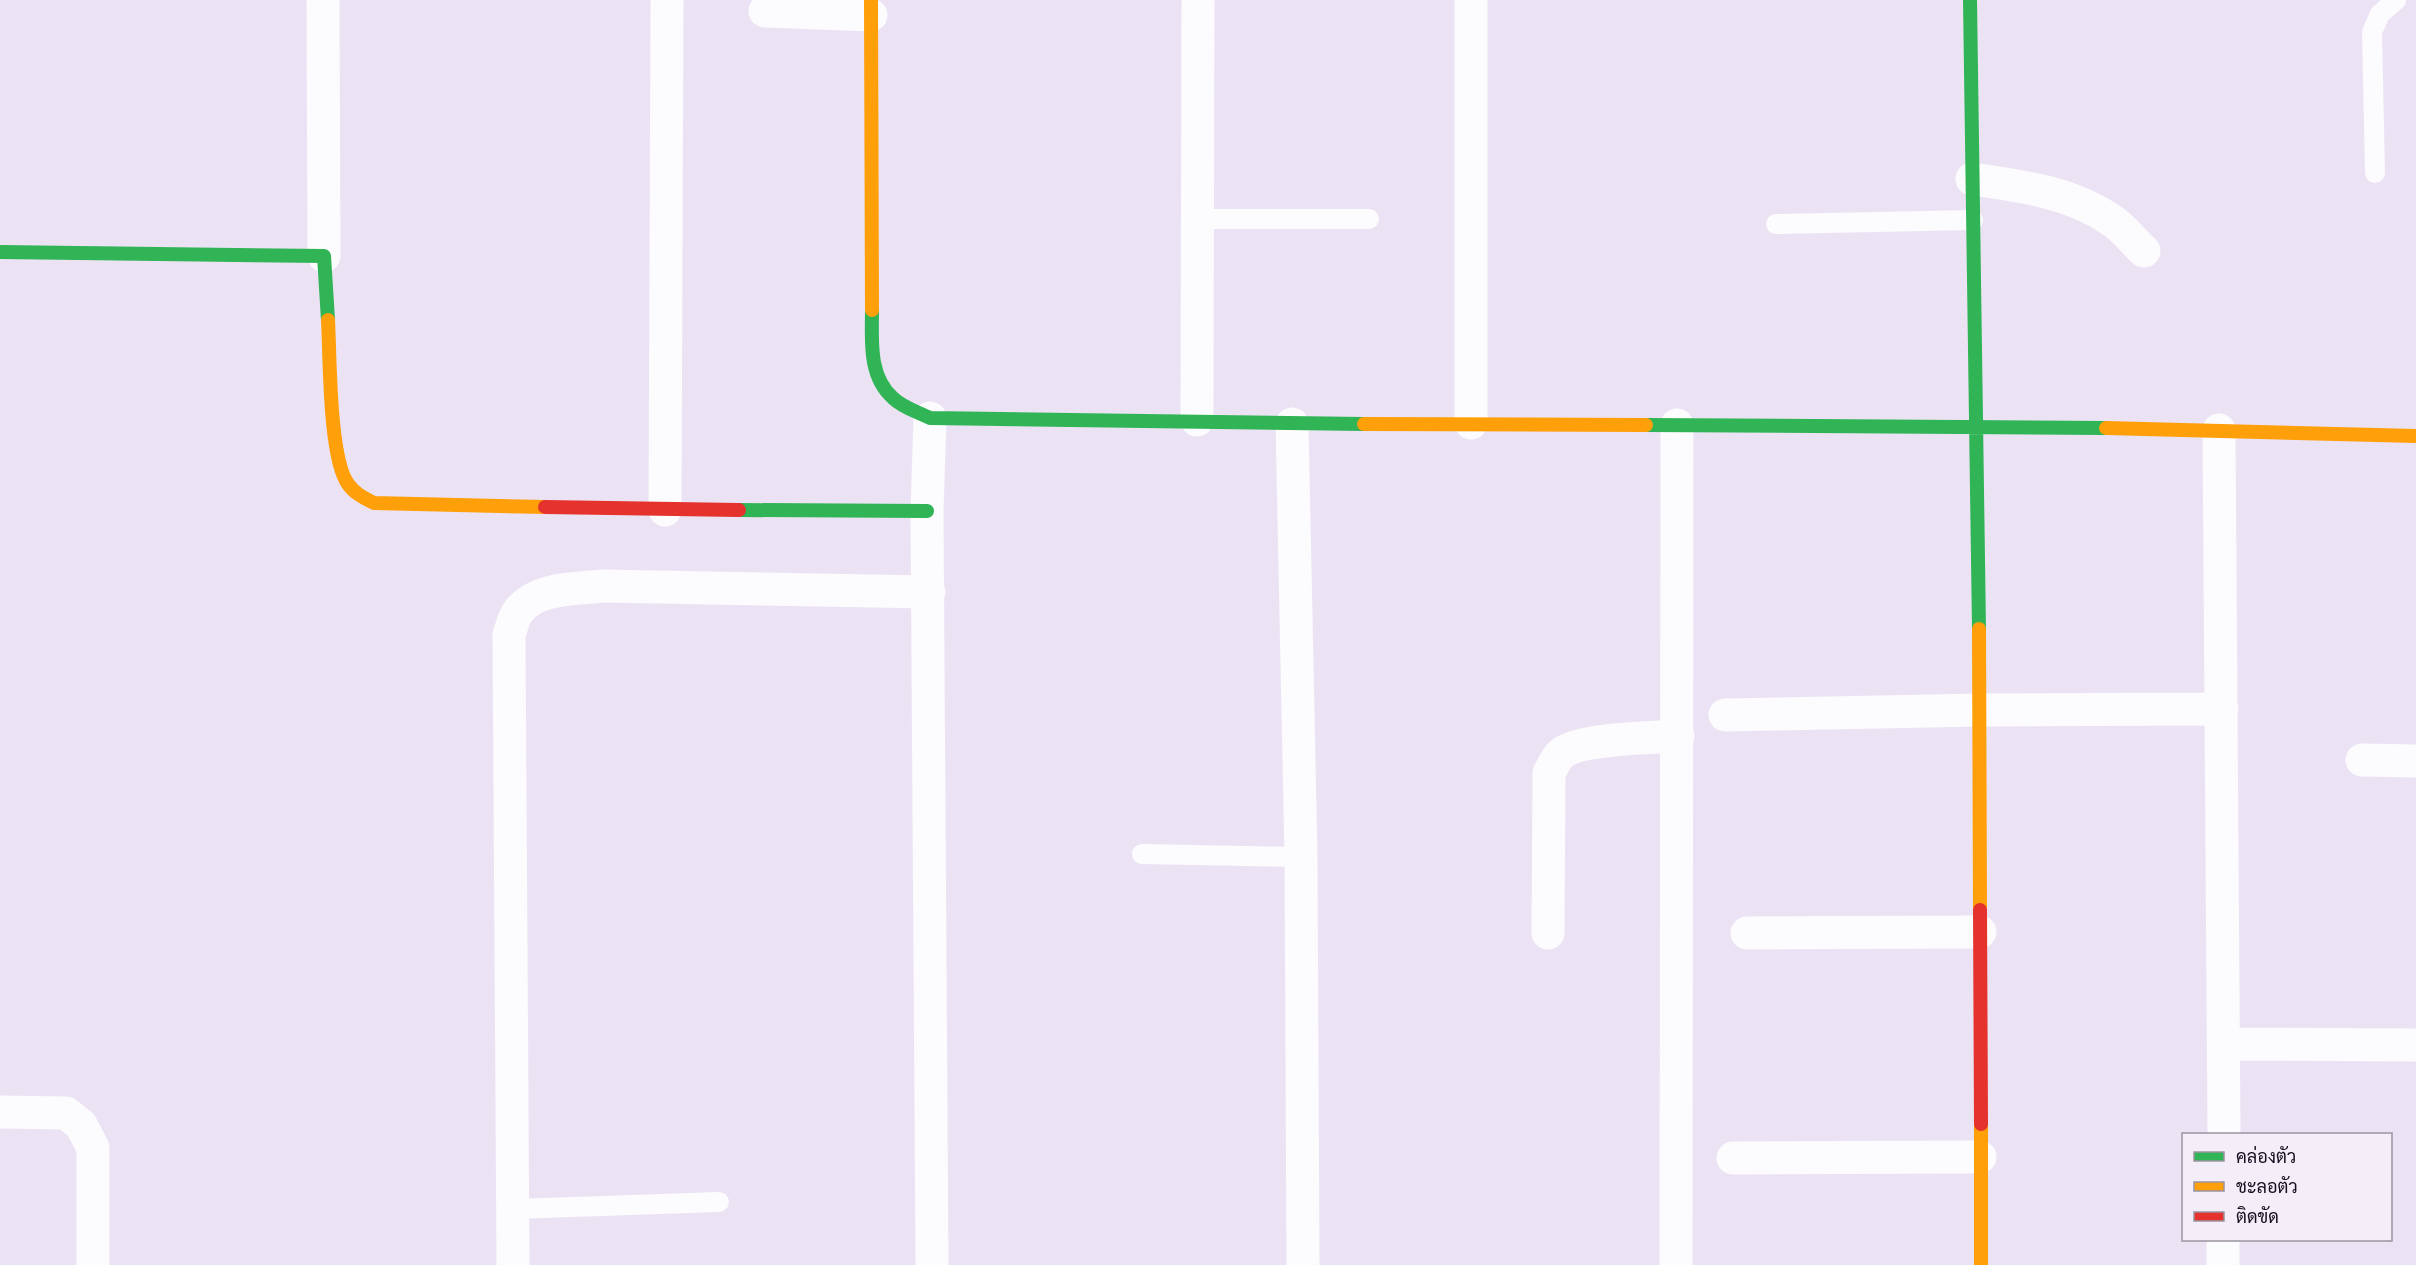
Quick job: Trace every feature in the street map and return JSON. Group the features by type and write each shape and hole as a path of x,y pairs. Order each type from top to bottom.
{"street":[{"path":"323,0 324,256 336,452 341,476 356,495 374,503 664,510 927,511"},
{"path":"664,510 667,0"},
{"path":"1197,420 1198,0"},
{"path":"1471,0 1471,423"},
{"path":"1970,0 1980,710 1981,1265"},
{"path":"765,11 871,8 872,358 880,383 893,401 930,418 1292,423 1975,426 2416,436"},
{"path":"1972,179 2027,187 2060,195 2114,222 2144,251"},
{"path":"0,252 324,256"},
{"path":"930,418 927,511 932,1265"},
{"path":"1292,423 1301,857 1303,1265"},
{"path":"1676,1265 1677,425"},
{"path":"2219,430 2224,1133"},
{"path":"513,1265 509,634 518,612 534,598 556,591 603,586 929,592"},
{"path":"1725,715 1980,710 2222,709"},
{"path":"1548,933 1549,773 1560,754 1573,746 1678,736"},
{"path":"2361,760 2416,760"},
{"path":"1747,933 1980,932"},
{"path":"2224,1044 2416,1045"},
{"path":"0,1112 66,1113 81,1125 93,1148 93,1265"},
{"path":"1733,1158 1980,1157"},
{"path":"2223,1241 2223,1265"}],"lane":[{"path":"2374,173 2372,32 2379,14 2396,0"},
{"path":"1198,219 1369,219"},
{"path":"1776,224 1973,220"},
{"path":"1142,854 1301,857"},
{"path":"513,1209 719,1202"}],"traffic: fast":[{"path":"1970,0 1979,629"},
{"path":"0,252 324,256 328,320"},
{"path":"872,310 873,357 879,379 897,401 930,418 1364,424"},
{"path":"1646,425 2106,428"},
{"path":"739,510 927,511"}],"traffic: slow":[{"path":"871,0 872,310"},
{"path":"328,320 332,406 337,452 342,471 353,490 374,503 545,507"},
{"path":"1364,424 1646,425"},
{"path":"2106,428 2416,436"},
{"path":"1979,629 1980,910"},
{"path":"1981,1124 1981,1265"}],"traffic: jam":[{"path":"545,507 739,510"},
{"path":"1980,910 1981,1124"}]}
